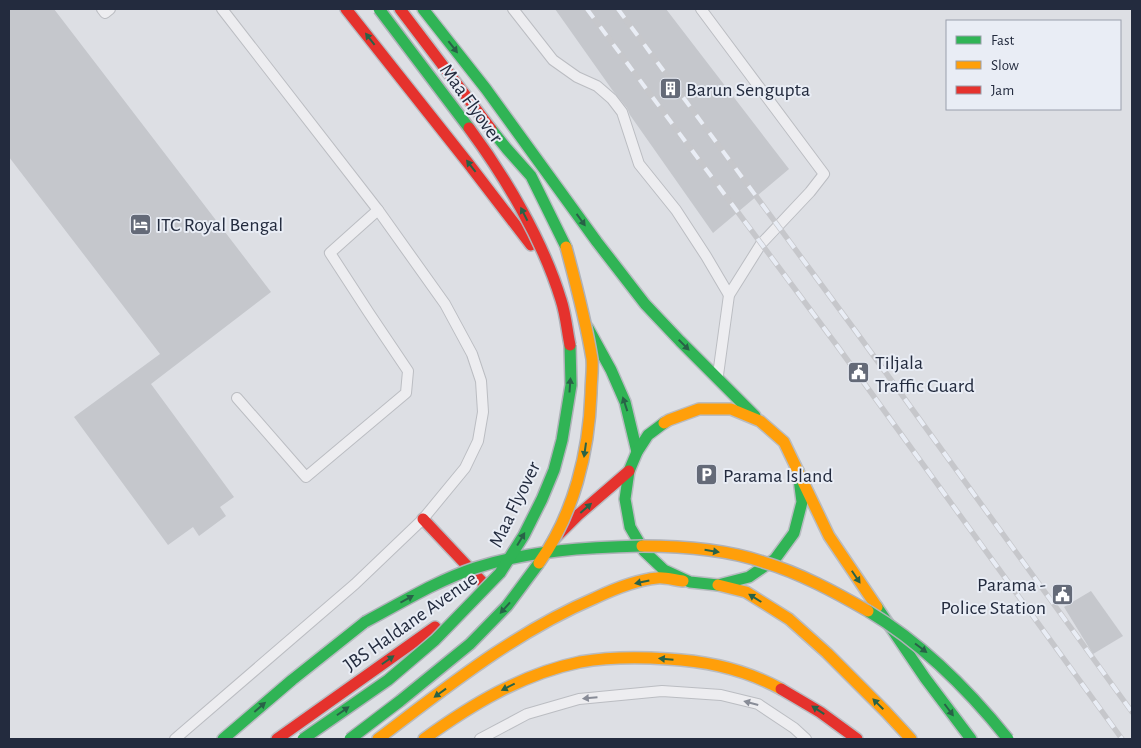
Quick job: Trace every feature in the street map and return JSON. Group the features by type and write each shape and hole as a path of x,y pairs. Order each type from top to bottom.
{"main road":[{"path":"346,9 474,170 560,283 588,327 626,402 637,452"},
{"name":"Maa Flyover","path":"304,739 388,680 435,640 500,573 528,528 554,470 562,440 571,385 570,347 562,302 546,257 512,190 480,143 378,9"},
{"name":"Maa Flyover","path":"350,739 470,644 508,606 551,546 568,509 583,463 590,415 592,361 566,247 531,176 507,149 400,9"},
{"path":"423,9 486,89 597,242 646,304 680,341 760,421 784,442 829,536 925,678 971,739"},
{"path":"690,582 664,570 644,551 630,527 625,499 629,471 637,452 648,435 669,420 699,409 731,409 760,421"},
{"name":"JBS Haldane Avenue","path":"277,739 551,542 578,515 629,471"},
{"path":"718,585 749,577 775,559 794,533 802,502 798,471"},
{"path":"423,518 489,588"},
{"path":"223,739 292,680 365,622 417,594 473,569 498,562 573,549 631,546 696,548 751,558 781,568 836,592 866,610 932,657 968,692 1008,739"},
{"path":"378,739 468,672 519,638 557,616 595,597 628,585 660,578 718,585 746,592 788,619 827,653 911,739"},
{"path":"424,739 483,700 515,683 548,671 582,662 618,658 654,658 698,661 741,671 763,679 802,700 838,723 856,739"}],"lane":[{"path":"102,9 105,13 110,9"},
{"path":"174,739 355,584 423,518 465,468 478,441 484,412 481,381 472,354 445,304 378,210 222,9"},
{"path":"513,9 553,60 577,77 597,86 612,99 622,112 639,164 676,210 729,295"},
{"path":"701,9 824,174 810,192 761,244 729,295 717,378"},
{"path":"237,398 306,477 406,393 408,371 330,253 378,210"},
{"path":"480,739 528,714 579,699 662,691 721,695 758,704 794,728 806,739"}],"building":[{"name":"ITC Royal Bengal","path":"9,9 54,9 271,292 151,384 234,497 220,507 226,516 199,536 193,527 168,545 74,417 160,354 9,157"},
{"name":"Barun Sengupta","path":"555,9 666,9 789,169 713,233 627,108"},
{"path":"1091,591 1123,636 1093,654 1064,607"}],"railway":[{"path":"587,9 838,347 1122,739"},
{"path":"618,9 857,333 1132,712"}],"traffic: fast":[{"path":"379,9 469,128"},
{"path":"423,9 486,89 597,242 645,304 755,416"},
{"path":"491,129 531,176 566,247"},
{"path":"588,328 611,370 625,402 637,452"},
{"path":"303,739 388,680 435,640 500,573 524,535 554,470 562,440 571,385 570,345"},
{"path":"664,423 648,435 637,452 629,471 625,499 630,527 644,551 664,570 690,582 718,585 749,577 775,559 794,533 802,502 798,471"},
{"path":"365,622 446,579 495,562 557,551 642,546"},
{"path":"350,739 470,644 507,606 539,563"},
{"path":"877,607 925,678 971,739"},
{"path":"868,611 907,638 944,669 961,685 1008,739"},
{"path":"223,739 292,680 365,622"}],"traffic: slow":[{"path":"539,563 562,524 570,503 583,460 590,415 592,359 584,317 566,247"},
{"path":"664,423 699,409 731,409 760,421 784,442 829,536 877,607"},
{"path":"642,546 703,549 734,554 777,566 804,577 868,611"},
{"path":"378,739 482,662 537,627 617,588 649,579 666,578 683,581"},
{"path":"718,585 746,592 789,619 827,653 911,739"},
{"path":"424,739 460,714 498,692 538,674 591,660 613,658 668,659 712,664 768,682 781,689"}],"traffic: jam":[{"path":"346,9 531,245"},
{"path":"400,9 491,129"},
{"path":"469,128 510,189 534,233 563,306 570,345"},
{"path":"554,539 578,515 629,471"},
{"path":"423,519 486,586"},
{"path":"277,739 435,627"},
{"path":"781,689 820,712 857,739"}],"place":[{"name":"Barun Sengupta","path":"670,89"},
{"name":"ITC Royal Bengal","path":"140,224"},
{"name":"Tiljala Traffic Guard","path":"859,373"},
{"name":"Parama Island","path":"707,475"},
{"name":"Parama - Police Station","path":"1062,595"}]}
